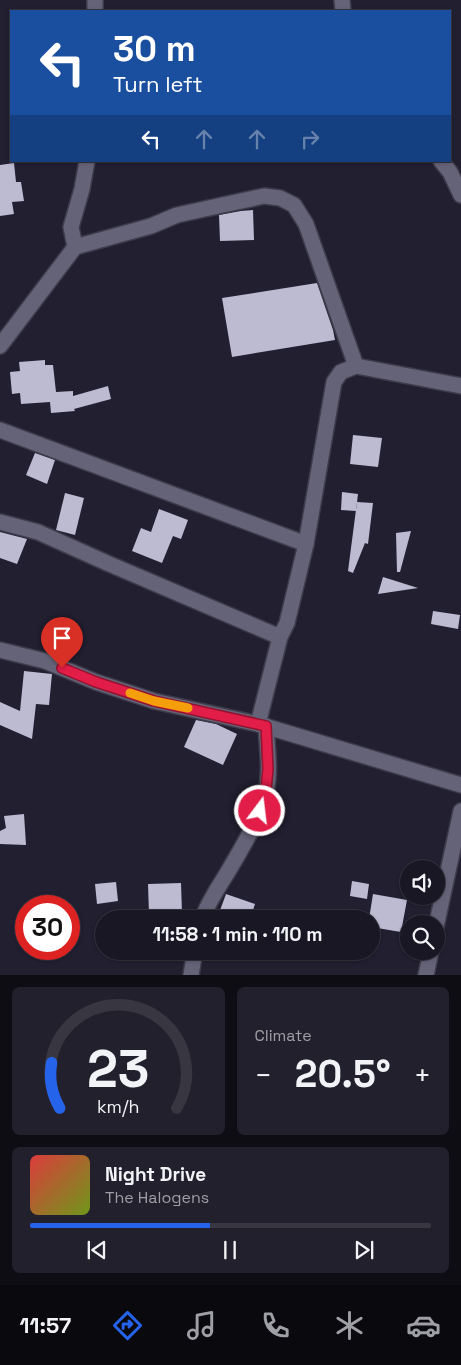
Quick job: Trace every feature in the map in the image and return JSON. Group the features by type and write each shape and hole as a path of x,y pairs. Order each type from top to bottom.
{"street":[{"path":"75,247 71,227 82,189 87,162"},
{"path":"443,162 450,172 461,195"},
{"path":"0,346 75,247 151,226 177,215 264,196 280,198 294,205 306,224 356,366"},
{"path":"206,910 249,836 260,811 266,790 268,769 262,725 280,636 287,623 306,544 334,382 341,372 356,366 461,386"},
{"path":"0,430 306,544"},
{"path":"0,522 38,532 280,636"},
{"path":"0,650 45,661 96,682 154,701 262,725 461,785"},
{"path":"439,915 461,811"},
{"path":"191,975 194,960"},
{"path":"426,975 429,960"}],"building":[{"path":"14,163 16,182 21,182 24,201 12,202 14,214 0,216 0,165"},
{"path":"253,210 254,240 220,241 219,215"},
{"path":"317,283 335,340 232,357 222,298"},
{"path":"45,360 45,365 53,365 56,392 73,391 73,396 108,386 111,399 74,409 75,411 51,413 50,402 21,404 20,393 12,394 10,372 20,371 19,362"},
{"path":"353,435 382,438 378,467 350,464"},
{"path":"35,453 55,460 47,484 26,475"},
{"path":"342,492 358,494 356,511 341,510"},
{"path":"65,493 84,498 75,535 56,530"},
{"path":"357,502 373,503 368,544 365,543 353,573 348,571"},
{"path":"159,509 188,520 181,539 173,536 162,563 132,551 141,528 151,532"},
{"path":"411,531 400,572 397,572 396,533"},
{"path":"0,532 27,539 17,564 0,558"},
{"path":"383,577 418,588 378,594"},
{"path":"433,611 460,615 458,629 431,624"},
{"path":"24,671 52,674 49,705 36,704 32,739 0,725 0,702 20,711"},
{"path":"196,720 216,724 237,734 223,765 184,747"},
{"path":"24,814 26,845 0,844 0,831 6,828 4,816"},
{"path":"352,881 369,884 367,899 350,896"},
{"path":"116,882 118,901 97,904 95,884"},
{"path":"181,883 182,910 149,910 148,884"},
{"path":"226,894 255,904 253,910 220,910"},
{"path":"373,894 400,899 400,905 406,905 404,915 400,915 400,932 380,928 380,910 370,910"}],"slow traffic":[{"path":"130,693 154,701 188,708"}],"route":[{"path":"62,668 96,682 154,701 266,726 268,769 266,790 260,811"}]}
